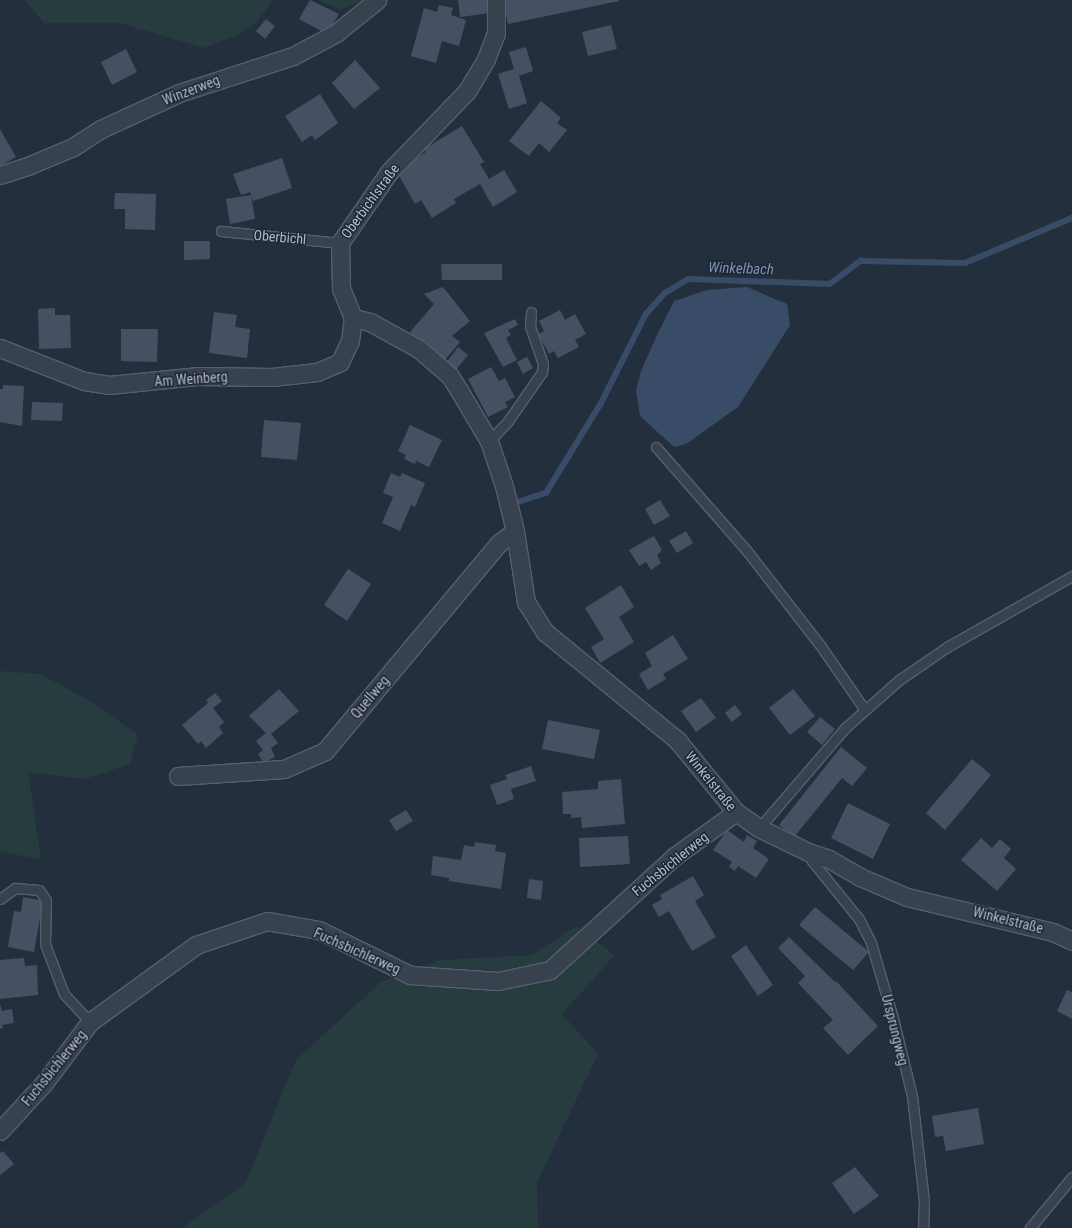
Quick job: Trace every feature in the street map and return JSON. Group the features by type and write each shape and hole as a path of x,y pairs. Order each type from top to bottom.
{"street":[{"name":"Winzerweg","path":"0,175 23,168 73,147 101,128 179,93 293,56 336,33 377,0"},
{"name":"Oberbichlstraße","path":"353,318 341,289 340,243 388,172 467,91 486,59 496,33 496,0"},
{"name":"Am Weinberg","path":"0,348 84,381 108,385 197,376 272,377 317,372 340,362 350,341 353,318"},
{"path":"353,318 370,322 419,349 450,376 489,441 504,486 515,531"},
{"name":"Quellweg","path":"178,776 284,769 325,751 499,543 515,531"},
{"name":"Winkelstraße","path":"515,531 526,602 545,632 677,740 736,812 759,828 808,852 829,859 860,877 907,897 1046,930 1072,941"},
{"name":"Fuchsbichlerweg","path":"0,1131 44,1084 90,1022 196,945 267,922 319,930 410,975 498,981 550,970 676,856 736,812"}],"lane":[{"name":"Oberbichl","path":"221,232 340,243"},
{"path":"489,441 508,422 542,372 543,364 530,327 531,312"},
{"path":"656,448 756,564 820,644 865,710"},
{"path":"759,828 846,727 899,680 947,647 1072,576"},
{"name":"Ursprungweg","path":"808,852 812,861 859,919 871,943 893,1018 912,1096 924,1201 923,1228"},
{"path":"0,899 15,888 39,890 46,900 45,944 64,994 90,1022"},
{"path":"1030,1228 1072,1177"}],"green space":[{"path":"25,0 273,0 257,22 238,35 204,48 120,23 44,23"},
{"path":"319,0 365,0 340,10"},
{"path":"0,671 40,674 92,702 138,735 130,764 85,779 28,772 41,859 0,852"},
{"path":"576,926 615,955 562,1014 598,1054 537,1182 538,1228 182,1228 245,1184 296,1060 381,982 441,960 532,955"}],"water":[{"path":"747,287 787,304 790,325 738,407 686,444 674,447 640,416 636,390 641,371 659,331 674,301 707,290"}],"building":[{"path":"310,0 339,14 327,34 299,19"},
{"path":"458,0 489,0 491,13 460,17"},
{"path":"503,0 619,0 619,1 508,24"},
{"path":"439,5 453,8 451,15 466,20 459,46 442,41 436,63 411,56 424,8 437,12"},
{"path":"266,19 275,26 265,39 256,31"},
{"path":"611,25 617,49 588,56 582,32"},
{"path":"526,47 533,71 519,76 527,103 509,109 498,74 514,69 509,52"},
{"path":"126,49 137,72 112,85 101,62"},
{"path":"355,60 380,88 354,109 332,83"},
{"path":"320,94 338,123 315,140 312,135 302,142 285,116"},
{"path":"541,101 561,118 557,123 567,130 549,152 539,143 529,156 509,141"},
{"path":"462,126 484,162 480,164 489,179 504,170 517,192 493,207 480,184 454,199 456,203 432,218 421,200 415,204 396,170 426,152 424,149"},
{"path":"0,129 16,157 0,166"},
{"path":"282,158 292,188 253,201 250,192 241,195 233,174"},
{"path":"115,193 156,194 155,230 125,229 125,209 114,209"},
{"path":"251,195 255,219 230,224 226,199"},
{"path":"184,241 210,241 210,259 184,260"},
{"path":"441,264 502,264 502,280 442,280"},
{"path":"443,287 470,321 452,336 460,342 444,361 410,332 434,304 424,294"},
{"path":"55,308 55,315 70,315 71,348 39,349 38,309"},
{"path":"560,310 565,320 575,314 586,334 575,340 579,347 558,358 554,351 549,354 538,334 544,331 539,321"},
{"path":"214,312 237,315 235,327 250,329 247,358 209,353"},
{"path":"515,319 518,325 508,330 511,335 506,338 517,360 503,367 484,333"},
{"path":"121,329 158,329 157,362 121,361"},
{"path":"458,347 468,355 455,371 446,363"},
{"path":"527,357 533,368 523,374 517,362"},
{"path":"491,367 499,381 505,378 515,397 505,402 508,407 488,417 468,379"},
{"path":"3,385 24,386 22,426 0,422 0,389 3,389"},
{"path":"32,402 63,403 62,421 31,420"},
{"path":"264,420 301,423 297,460 261,457"},
{"path":"410,425 442,440 429,467 416,461 415,464 404,459 406,455 398,451"},
{"path":"391,473 400,477 402,473 425,483 415,507 411,505 400,531 382,523 393,497 383,493"},
{"path":"660,500 670,516 654,525 645,509"},
{"path":"686,531 693,543 677,553 669,541"},
{"path":"654,536 662,550 657,555 661,563 651,570 646,562 639,566 629,550"},
{"path":"348,569 371,584 347,621 324,605"},
{"path":"621,585 634,607 619,617 634,642 600,663 591,647 604,639 585,608"},
{"path":"673,635 688,659 663,674 666,679 648,690 639,674 652,666 645,653"},
{"path":"279,689 299,711 271,734 278,743 271,748 275,757 264,763 258,754 263,750 256,741 266,733 249,716"},
{"path":"793,689 815,716 790,735 769,708"},
{"path":"215,693 222,701 213,708 224,722 219,727 223,733 206,748 201,741 198,744 182,725 208,703 206,700"},
{"path":"701,698 716,718 696,732 681,711"},
{"path":"735,705 742,714 732,722 725,713"},
{"path":"820,717 835,729 822,745 807,732"},
{"path":"548,720 600,730 594,759 542,749"},
{"path":"841,747 867,768 852,786 842,778 794,837 779,825"},
{"path":"972,759 991,775 945,830 926,813"},
{"path":"531,766 536,781 511,789 514,799 497,805 490,785 507,779 505,775"},
{"path":"621,779 625,824 582,828 581,817 571,818 571,814 563,814 562,792 598,789 598,781"},
{"path":"848,803 890,824 873,859 831,838"},
{"path":"406,810 413,821 396,831 389,820"},
{"path":"727,830 744,842 747,835 757,841 753,848 769,859 756,878 738,866 735,871 729,867 732,862 713,850"},
{"path":"628,836 630,864 580,867 579,838"},
{"path":"981,838 992,848 1000,839 1011,849 1004,858 1016,869 997,891 961,860"},
{"path":"475,842 496,845 495,851 506,853 501,889 449,881 449,878 431,875 433,856 461,860 464,845 474,847"},
{"path":"693,876 704,895 695,901 716,937 692,951 669,911 659,917 652,905 662,899 660,895"},
{"path":"529,879 543,881 541,900 527,898"},
{"path":"23,897 43,901 34,952 8,947 14,911 21,912"},
{"path":"815,907 869,952 853,970 799,925"},
{"path":"789,937 835,982 836,981 878,1026 848,1055 823,1028 833,1020 798,983 805,976 778,948"},
{"path":"746,945 773,985 758,996 731,956"},
{"path":"24,958 25,966 37,965 38,995 0,999 0,960"},
{"path":"1067,990 1072,992 1072,1019 1057,1011"},
{"path":"0,1004 2,1011 12,1009 14,1023 2,1025 3,1028 0,1029"},
{"path":"978,1108 984,1144 946,1151 943,1136 935,1137 932,1116"},
{"path":"3,1151 14,1164 0,1175 0,1153"},
{"path":"855,1167 879,1196 854,1214 832,1183"}],"waterway":[{"name":"Winkelbach","path":"512,504 546,493 600,405 646,314 665,293 688,279 830,284 861,261 965,263 1072,218"}]}
